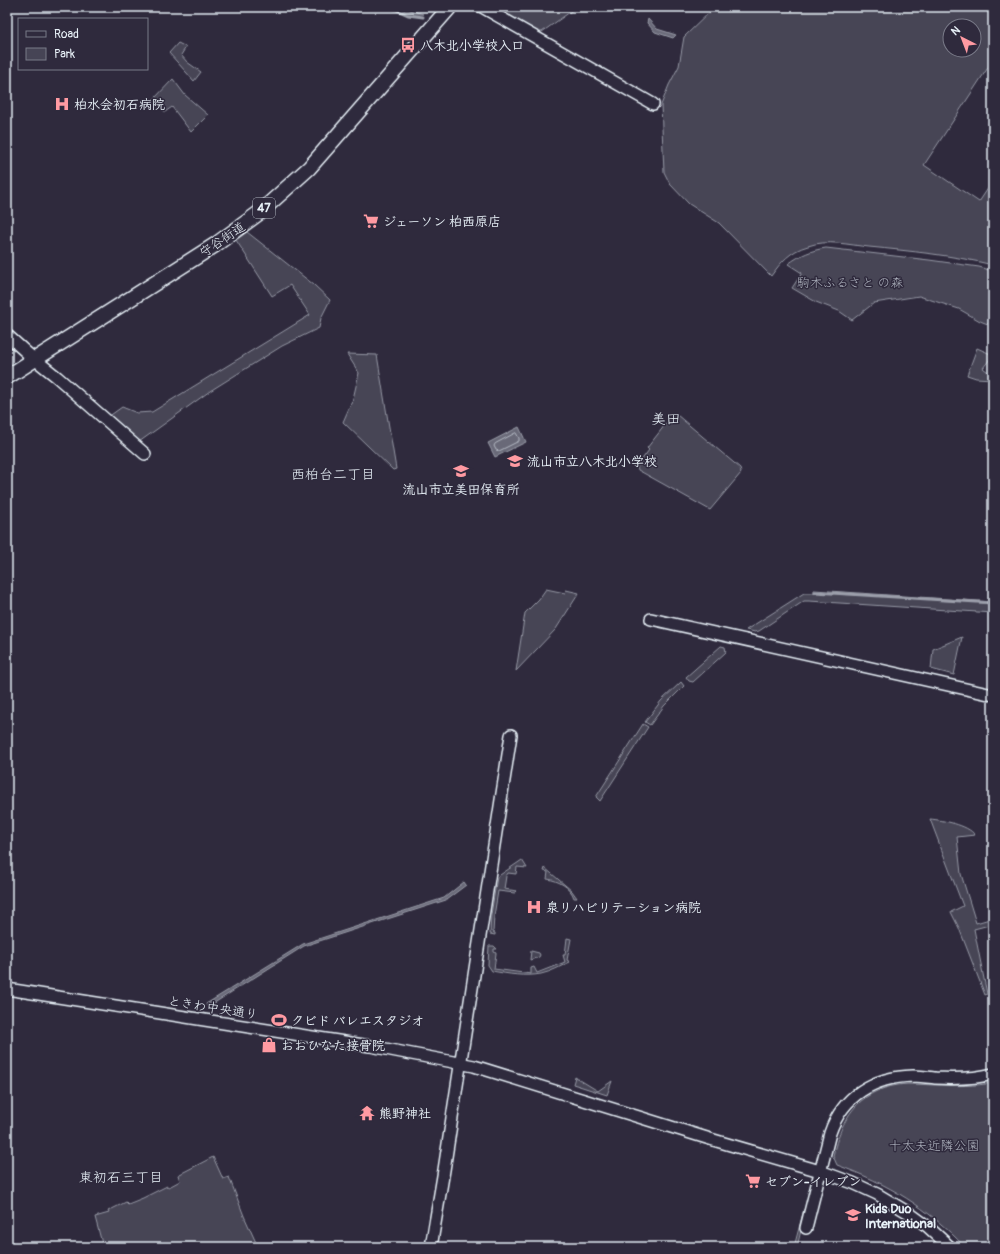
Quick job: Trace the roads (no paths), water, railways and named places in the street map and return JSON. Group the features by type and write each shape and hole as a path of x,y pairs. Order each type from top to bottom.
{"main road":[{"name":"守谷街道","path":"7,377 215,245 259,213 309,168 450,7"}],"street":[{"path":"482,7 653,104"},
{"path":"7,335 58,377 145,454"},
{"path":"651,619 993,695"},
{"path":"430,1247 461,1063 511,735"},
{"name":"ときわ中央通り","path":"7,989 354,1044 461,1063 820,1171 867,1189 901,1207 923,1223 950,1247"},
{"path":"806,1228 834,1120 846,1103 864,1089 876,1083 899,1077 914,1076 966,1078 993,1074"}],"water":[{"path":"648,19 657,29 676,35 673,38 655,32 647,23"},
{"path":"519,427 526,442 495,457 488,443"},
{"path":"464,882 466,885 446,900 304,946 208,1007 206,1004 303,944 444,898"}],"waterway":[{"path":"390,7 408,15 423,17"},
{"path":"815,592 993,603"}],"place":[{"name":"八木北小学校入口","path":"408,45"},
{"name":"柏水会初石病院","path":"62,104"},
{"name":"ジェーソン 柏西原店","path":"371,221"},
{"name":"流山市立八木北小学校","path":"515,461"},
{"name":"流山市立美田保育所","path":"461,471"},
{"name":"泉リハビリテーション病院","path":"534,907"},
{"name":"クビド バレエスタジオ","path":"279,1020"},
{"name":"おおひなた接骨院","path":"269,1045"},
{"name":"熊野神社","path":"367,1113"},
{"name":"セブン-イレブン","path":"753,1181"},
{"name":"Kids Duo International","path":"853,1215"}],"district":[{"name":"美田","path":"666,419"},
{"name":"西柏台二丁目","path":"333,474"},
{"name":"東初石三丁目","path":"121,1177"}],"park label":[{"name":"駒木ふるさと の森","path":"850,282"},
{"name":"十太夫近隣公園","path":"934,1145"}]}
